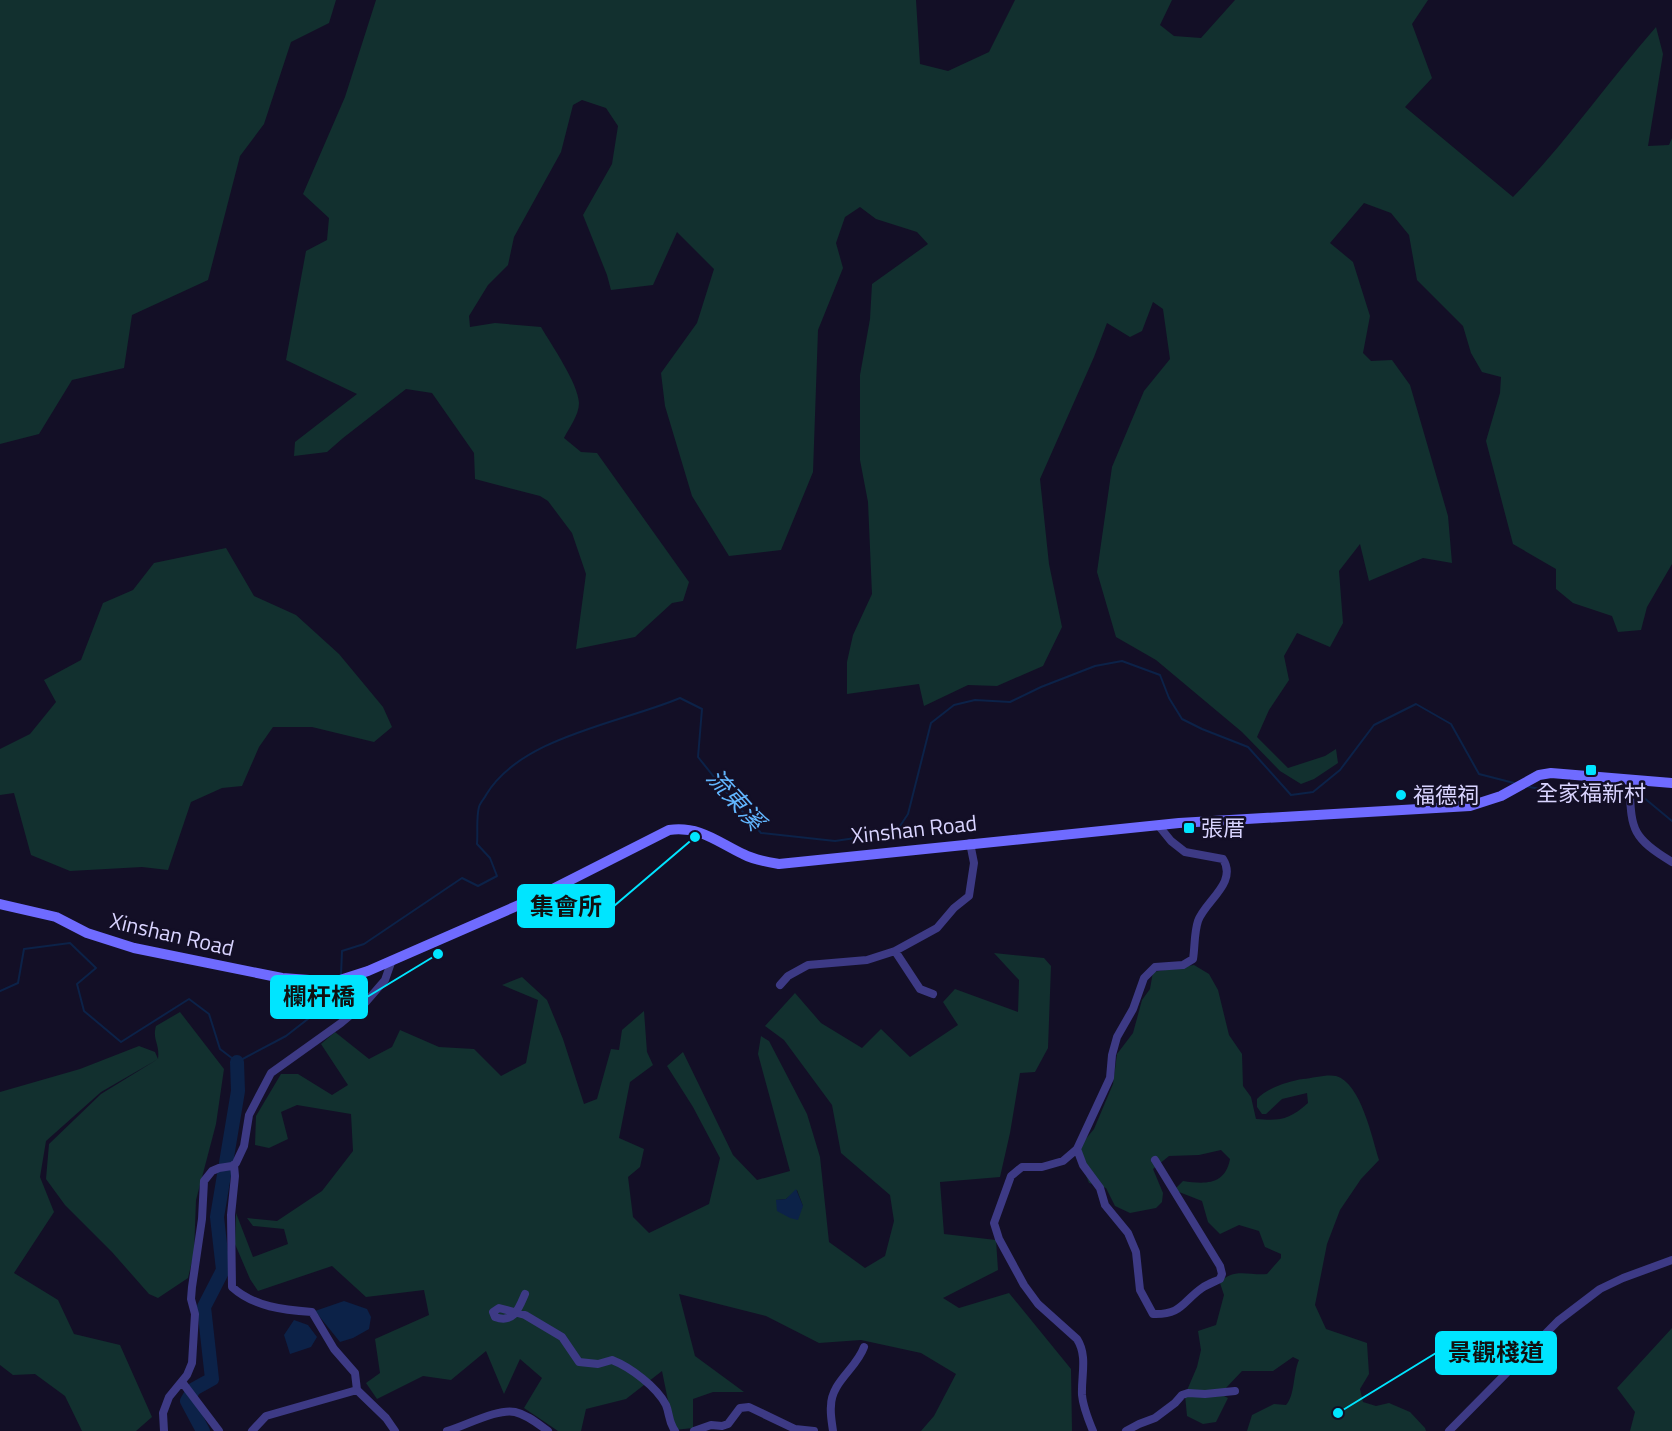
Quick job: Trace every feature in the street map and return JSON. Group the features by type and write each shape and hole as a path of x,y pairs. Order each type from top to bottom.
{"street":[{"name":"Xinshan Road","path":"0,904 56,917 87,933 134,948 282,978 340,980 368,971 535,898 669,830 684,828 696,830 744,855 762,862 779,864 1158,825 1470,806 1501,796 1539,775 1551,773 1630,782"},
{"path":"1672,783 1630,782 1636,834 1648,848 1672,862"},
{"path":"1093,1431 1086,1416 1082,1396 1083,1355 1081,1345 1038,1304 1024,1285 999,1239 994,1223 1011,1176 1022,1167 1042,1167 1063,1161 1077,1149 1107,1087 1117,1037 1133,1009 1144,978 1155,967 1183,965 1193,959 1198,922 1228,877 1227,865 1223,859 1185,852 1158,825"},
{"path":"780,985 788,976 808,965 867,960 894,951 937,928 954,908 969,896 974,863 970,843"},
{"path":"894,951 920,988 933,994"},
{"path":"392,960 385,980 366,1002 341,1023 271,1073 249,1115 244,1146 233,1166 235,1176 231,1215 232,1287 243,1297 281,1310 312,1312 334,1349 355,1373 357,1390 386,1418 395,1431"},
{"path":"1077,1149 1083,1165 1100,1188 1105,1205 1128,1233 1136,1252 1140,1290 1153,1314 1162,1314 1177,1311 1203,1288 1220,1279 1222,1274 1220,1266 1155,1160"},
{"path":"164,1431 162,1413 170,1396 187,1375 192,1363 195,1314 191,1299 202,1219 202,1186 212,1171 233,1166"},
{"path":"1449,1431 1558,1321 1600,1290 1623,1278 1672,1260"},
{"path":"525,1294 518,1313 562,1337 579,1362 598,1364 612,1360 632,1370 660,1396 667,1407 668,1421 675,1431"},
{"path":"833,1431 830,1404 838,1385 856,1363 864,1347"},
{"path":"182,1382 219,1431"},
{"path":"252,1431 266,1416 357,1390"},
{"path":"1126,1431 1155,1418 1182,1395 1235,1391"},
{"path":"694,1431 711,1425 728,1424 740,1408 749,1407 795,1430 814,1431"},
{"path":"450,1431 502,1412 513,1411 528,1417 548,1431"}],"green space":[{"path":"0,0 336,0 329,23 291,42 264,124 240,156 208,280 132,315 124,368 72,380 39,434 0,444"},
{"path":"376,0 916,0 920,64 948,71 989,52 1015,0 1172,0 1160,25 1174,36 1201,38 1235,0 1428,0 1412,24 1432,78 1405,107 1513,197 1550,156 1656,27 1663,54 1648,146 1669,145 1672,138 1672,564 1647,607 1641,630 1618,632 1612,616 1573,603 1556,589 1556,569 1513,544 1486,441 1500,393 1501,377 1482,372 1471,353 1463,326 1417,280 1409,235 1391,213 1364,203 1330,243 1353,262 1370,316 1363,353 1371,361 1392,360 1410,385 1448,516 1452,563 1423,558 1369,581 1360,544 1339,571 1343,623 1330,647 1297,633 1284,656 1289,680 1269,710 1257,737 1288,768 1325,756 1336,749 1338,763 1314,779 1301,784 1280,771 1242,732 1156,660 1116,637 1097,572 1112,467 1144,391 1170,359 1163,309 1153,302 1142,331 1130,337 1107,323 1040,479 1049,564 1062,627 1043,666 997,686 968,685 924,706 919,684 847,694 847,662 853,635 872,594 868,502 860,460 860,375 870,319 872,284 928,244 917,232 876,219 860,207 845,217 836,243 843,268 818,330 813,472 781,550 729,556 692,496 665,406 661,373 697,323 714,269 677,232 653,285 611,290 583,215 612,164 618,126 606,108 582,100 573,105 561,152 514,237 508,265 488,285 469,316 470,327 495,323 541,327 558,354 578,395 577,412 564,438 581,452 597,453 689,582 683,601 672,603 635,637 576,649 586,574 572,533 548,501 540,496 475,479 474,453 432,393 406,389 327,452 294,456 295,442 357,394 286,360 306,251 327,240 329,218 303,194 345,97"},
{"path":"226,548 254,596 296,615 339,654 383,707 392,727 374,742 312,727 273,727 259,747 242,786 222,788 191,802 168,870 142,867 70,871 31,855 14,793 0,795 0,749 30,734 56,702 44,680 81,660 103,603 133,590 154,563"},
{"path":"994,953 1044,958 1051,966 1048,1048 1035,1072 1020,1073 1000,1177 940,1182 944,1234 996,1240 998,1270 943,1298 959,1308 1009,1293 1071,1369 1072,1431 921,1431 934,1416 956,1374 921,1353 861,1340 819,1343 766,1316 679,1294 695,1356 744,1392 713,1392 693,1399 693,1428 674,1430 662,1371 626,1399 586,1409 581,1431 558,1431 524,1408 542,1378 520,1359 504,1394 486,1351 451,1380 423,1376 377,1399 366,1383 380,1373 375,1339 429,1315 424,1290 366,1297 332,1266 258,1291 250,1279 235,1244 236,1213 253,1257 288,1244 284,1229 253,1226 247,1218 277,1221 322,1191 353,1151 351,1114 297,1105 281,1112 288,1139 269,1148 255,1145 256,1116 281,1074 298,1074 332,1095 348,1085 321,1044 335,1032 369,1059 392,1047 400,1030 439,1047 474,1049 501,1076 526,1063 538,1000 502,985 522,977 547,1000 563,1039 584,1104 597,1099 611,1049 619,1050 622,1030 644,1011 647,1052 653,1065 630,1082 619,1138 644,1149 640,1167 628,1177 633,1217 649,1233 709,1204 720,1158 693,1107 667,1066 683,1052 733,1155 757,1180 790,1171 758,1054 761,1036 769,1041 807,1114 820,1157 829,1242 865,1268 885,1256 894,1221 890,1195 841,1153 832,1105 784,1040 765,1026 795,993 821,1023 862,1048 881,1029 910,1057 958,1025 943,1002 955,989 1018,1012 1019,980","holes":["797,1190 803,1206 776,1200 786,1199"]},
{"path":"1194,965 1209,974 1218,990 1229,1035 1242,1054 1243,1086 1251,1097 1256,1119 1284,1118 1308,1103 1307,1093 1282,1099 1266,1114 1262,1114 1257,1107 1257,1099 1266,1092 1297,1080 1336,1076 1345,1081 1359,1100 1379,1160 1361,1179 1340,1210 1327,1244 1315,1305 1326,1329 1367,1343 1369,1374 1360,1389 1363,1402 1376,1406 1389,1403 1410,1412 1426,1431 1247,1431 1252,1415 1274,1404 1286,1405 1289,1401 1299,1360 1293,1357 1273,1371 1242,1371 1225,1389 1222,1395 1228,1398 1216,1422 1203,1424 1187,1416 1185,1395 1197,1367 1201,1350 1198,1331 1216,1325 1224,1295 1220,1283 1230,1275 1267,1274 1281,1258 1281,1254 1265,1247 1259,1231 1239,1225 1220,1234 1208,1222 1202,1201 1174,1190 1183,1181 1198,1183 1212,1181 1224,1174 1230,1159 1221,1150 1199,1155 1169,1156 1153,1169 1163,1193 1162,1202 1156,1208 1130,1213 1115,1206 1106,1188 1089,1183 1081,1163 1080,1146 1094,1129 1113,1084 1117,1054 1133,1033 1142,1000 1150,989 1153,972"},
{"path":"180,1012 224,1069 216,1124 196,1200 194,1253 188,1278 158,1298 149,1294 112,1252 65,1205 46,1179 49,1144 101,1094 158,1059 156,1026"},
{"path":"139,1046 155,1052 158,1059 101,1092 46,1141 40,1177 54,1212 14,1273 58,1300 74,1334 120,1345 152,1417 136,1431 82,1431 65,1396 35,1374 13,1375 0,1365 0,1092 80,1069"},
{"path":"1672,1328 1672,1431 1630,1431 1635,1412 1617,1388"}],"water":[{"path":"796,1189 803,1206 798,1220 777,1211 776,1200 786,1199"},
{"path":"344,1301 367,1309 371,1317 369,1329 340,1342 315,1311"},
{"path":"294,1320 308,1325 317,1337 311,1347 290,1354 284,1335"}],"waterway":[{"name":"流東溪","path":"341,975 342,951 364,944 462,878 478,886 497,876 490,858 477,844 477,820 480,804 502,775 522,759 547,745 680,698 702,709 698,757 761,833 835,841 896,832 908,814 931,723 954,705 975,700 1010,702 1095,666 1122,661 1160,675 1169,698 1182,719 1248,747 1291,795 1313,792 1340,770 1374,725 1416,704 1451,724 1479,774 1514,783"},
{"name":"流東溪","path":"1526,786 1538,789 1627,794"},
{"name":"流東溪","path":"1633,795 1643,797 1672,821"},
{"name":"流東溪","path":"0,991 18,983 24,949 70,943 96,968 77,984 84,1011 121,1042 189,999 209,1014 220,1049 237,1062 286,1036 340,994 340,984"},
{"path":"203,1431 187,1401 194,1389 212,1379 204,1307 223,1270 217,1217 238,1091 237,1062"}],"place":[{"name":"全家福新村","path":"1591,770"},
{"name":"福德祠","path":"1401,795"},
{"name":"張厝","path":"1189,828"},
{"name":"集會所","path":"695,837"},
{"name":"欄杆橋","path":"438,954"},
{"name":"景觀棧道","path":"1338,1413"}]}
